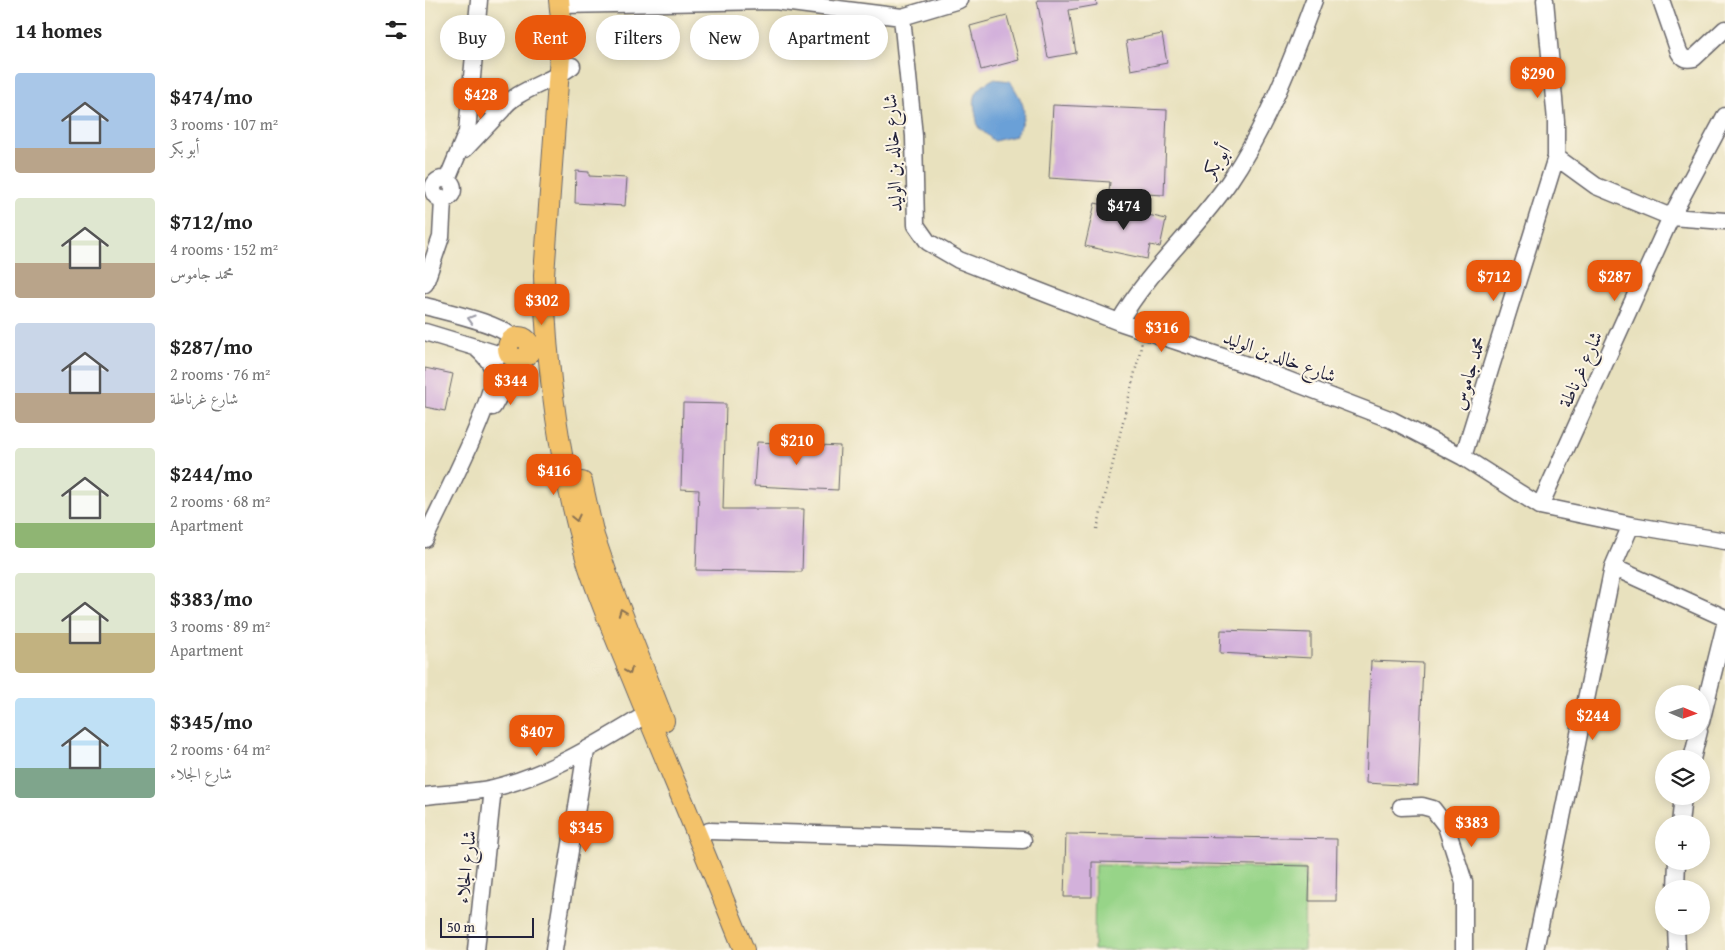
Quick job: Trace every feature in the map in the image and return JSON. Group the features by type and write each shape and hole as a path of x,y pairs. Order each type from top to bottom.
{"main road":[{"path":"517,348 554,279 567,2"},
{"path":"517,348 558,424 586,560 647,714 745,950"},
{"path":"517,348 581,480 594,536 609,580 757,950"}],"street":[{"path":"425,284 441,237 434,195 449,197 452,192 452,185 447,180 467,132 479,0"},
{"path":"567,2 775,1 902,16 959,0"},
{"name":"أبو بكر","path":"1119,322 1151,276 1228,182 1267,110 1314,0"},
{"name":"محمد جاموس","path":"1463,457 1556,157 1556,121 1545,0"},
{"path":"1661,0 1679,52 1687,60 1694,58 1725,29"},
{"name":"شارع خالد بن الوليد","path":"902,16 913,127 916,225 921,235 928,242 959,260 1119,322 1259,369 1392,420 1463,457 1540,506 1631,525 1725,541"},
{"path":"472,87 477,98 490,108 498,108 527,90 565,71"},
{"path":"456,159 503,110 507,103"},
{"name":"شارع غرناطة","path":"1540,506 1671,217 1725,116"},
{"path":"1556,157 1596,186 1671,217 1725,221"},
{"path":"425,306 517,348"},
{"path":"425,332 475,347 517,348"},
{"path":"474,433 491,412 517,348"},
{"path":"425,539 474,433 492,385 517,348"},
{"path":"1535,950 1613,567 1631,525"},
{"path":"1613,567 1725,618"},
{"path":"1710,686 1725,625"},
{"path":"425,796 493,788 551,768 586,751 647,714"},
{"path":"554,950 586,751"},
{"name":"شارع الجلاء","path":"476,950 493,788"},
{"path":"1401,807 1422,806 1433,809 1446,826 1459,859 1465,882 1465,950"},
{"path":"709,831 1023,840"},
{"path":"1676,935 1677,950"}],"path":[{"path":"1097,529 1144,331"}],"green space":[{"path":"1095,865 1305,869 1304,950 1094,950"}],"water":[{"path":"993,79 1010,81 1022,102 1024,114 1023,121 1015,136 994,141 978,127 974,105 976,94 985,84"}],"building":[{"path":"1037,0 1096,0 1097,5 1069,10 1076,53 1048,58"},
{"path":"1007,16 1019,60 981,70 970,26"},
{"path":"1162,34 1167,63 1131,70 1126,41"},
{"path":"1053,105 1167,110 1164,195 1109,192 1110,182 1049,178"},
{"path":"576,171 589,172 589,176 627,178 625,206 575,203"},
{"path":"1095,203 1166,219 1160,247 1150,245 1147,259 1085,246"},
{"path":"425,368 453,374 445,411 425,407"},
{"path":"683,403 726,404 723,509 804,509 802,572 696,570 699,490 681,489"},
{"path":"757,442 840,446 838,490 754,486"},
{"path":"1221,630 1311,633 1311,658 1220,653"},
{"path":"1371,661 1423,663 1418,786 1366,783"},
{"path":"1066,834 1337,839 1336,901 1309,901 1310,866 1092,862 1092,897 1064,897"}]}
